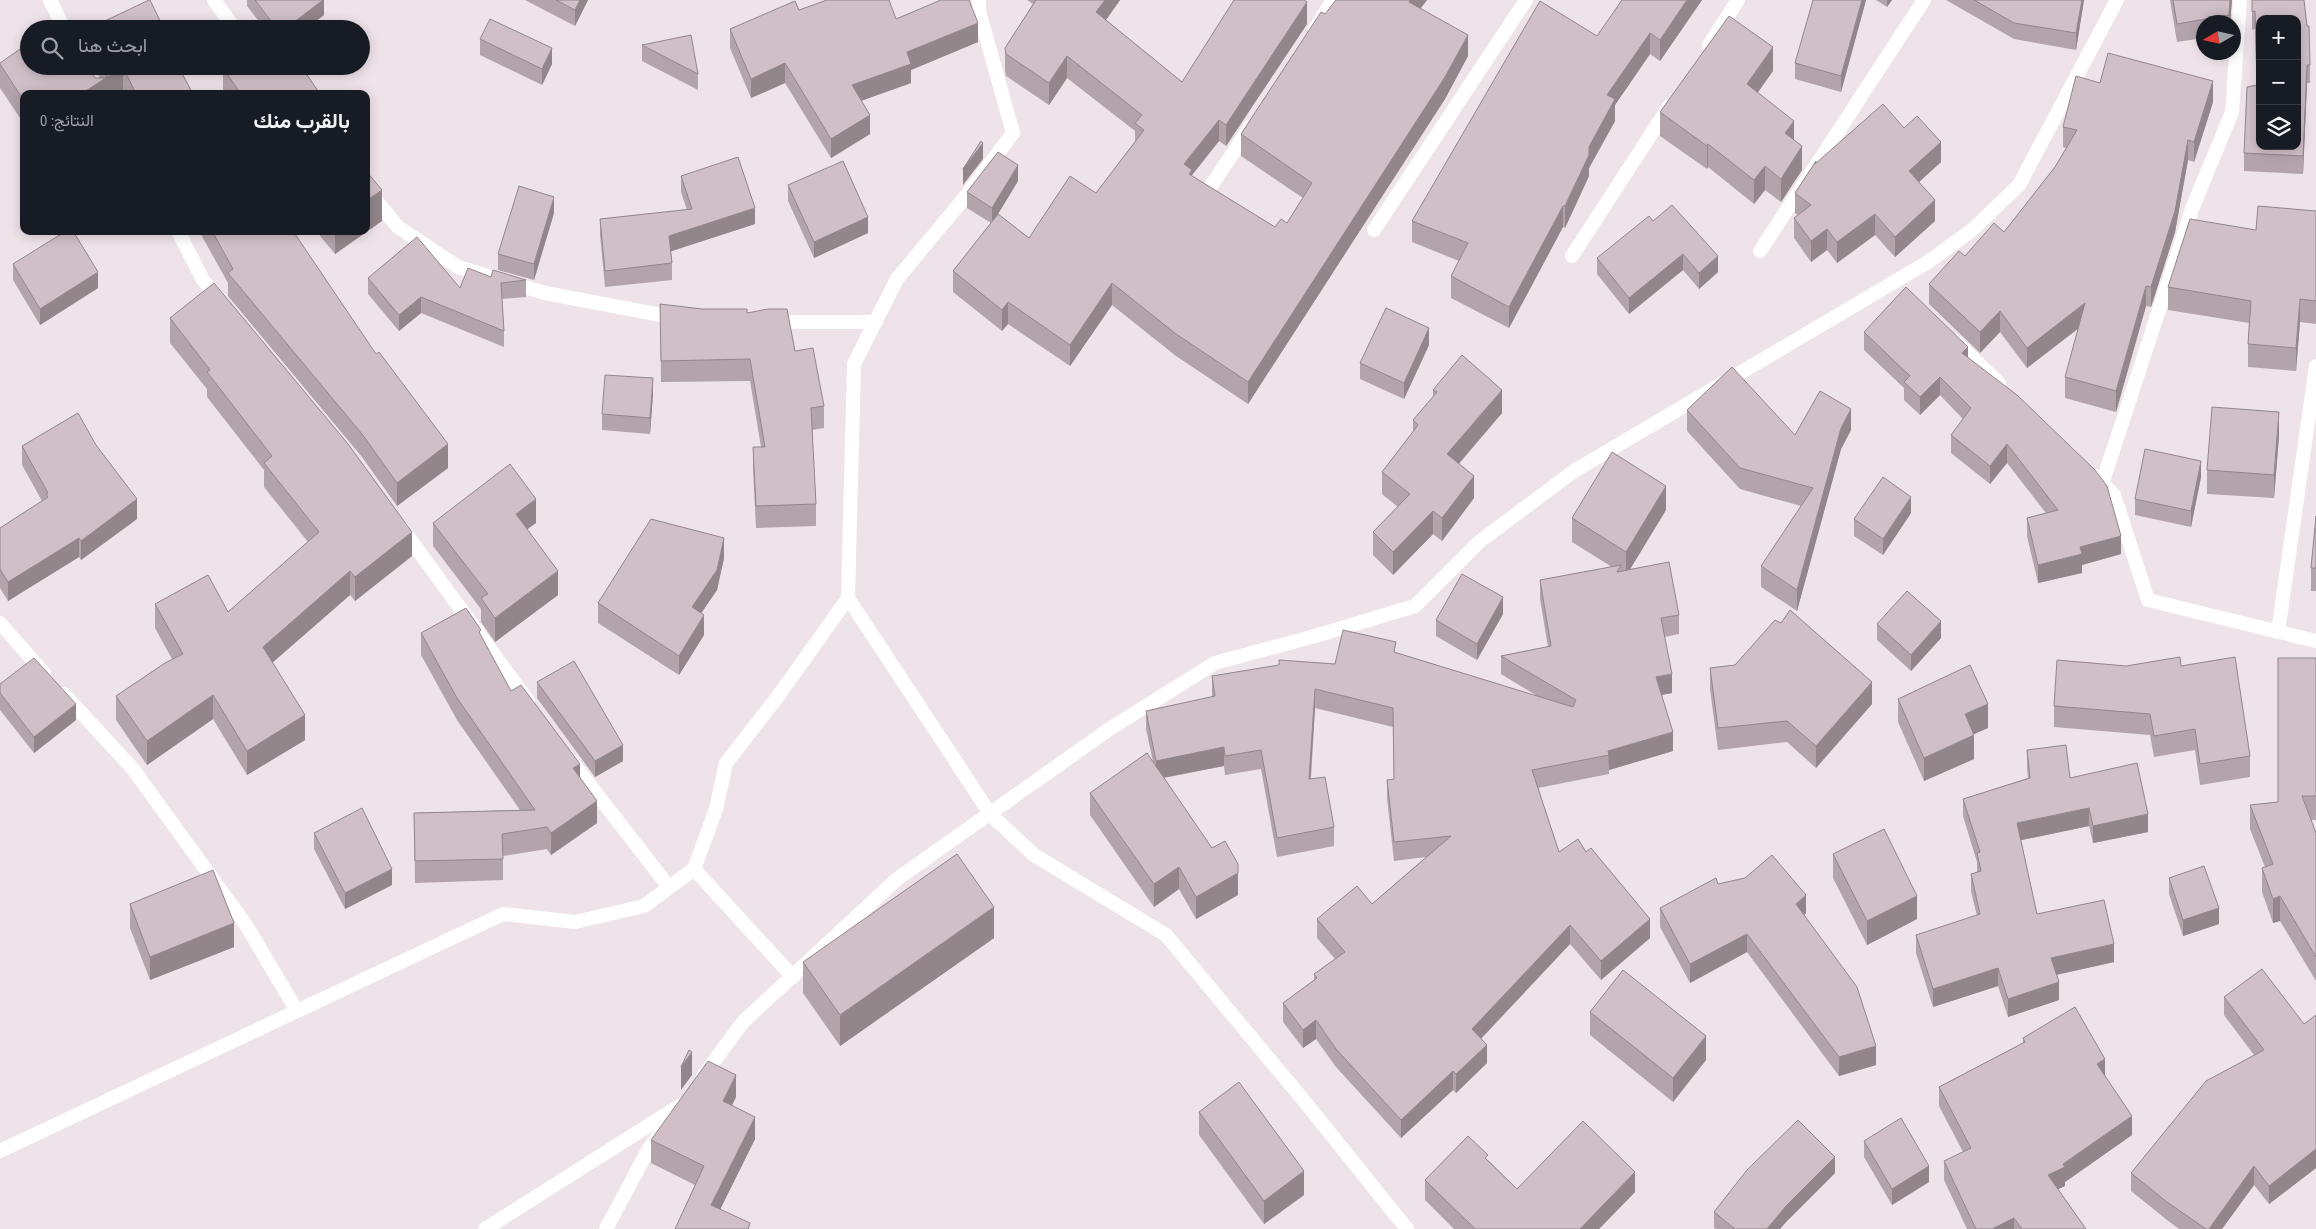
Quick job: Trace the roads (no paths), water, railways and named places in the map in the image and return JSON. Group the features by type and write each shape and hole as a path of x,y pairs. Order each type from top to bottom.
{"street":[{"path":"50,0 60,20"},
{"path":"214,0 228,20"},
{"path":"0,1151 503,914 575,922 644,906 694,869 716,809 726,763 776,699 848,598 854,364 897,279 966,196 1013,133 979,12 979,0"},
{"path":"1307,41 1334,0"},
{"path":"1374,230 1526,0"},
{"path":"1701,58 1738,0"},
{"path":"1760,251 1924,0"},
{"path":"606,1229 648,1150 743,1022 897,879 991,815 1111,728 1216,663 1415,606 1479,542 1574,472 1893,281 1928,262 1972,230 2019,186 2117,0"},
{"path":"2102,484 2192,209 2232,112 2240,0"},
{"path":"1572,256 1679,91"},
{"path":"1205,195 1259,114"},
{"path":"370,193 398,227 458,267 545,293 692,321"},
{"path":"180,235 204,280 229,310"},
{"path":"1893,281 1907,294"},
{"path":"760,322 876,322"},
{"path":"1942,328 2012,396"},
{"path":"2278,632 2316,366"},
{"path":"2081,463 2114,495 2148,600 2316,641"},
{"path":"395,519 534,711"},
{"path":"848,598 991,815 1034,855 1166,934 1407,1229"},
{"path":"0,623 133,769 246,925 296,1011"},
{"path":"558,743 669,887"},
{"path":"694,869 793,976"},
{"path":"485,1229 687,1098"}]}
